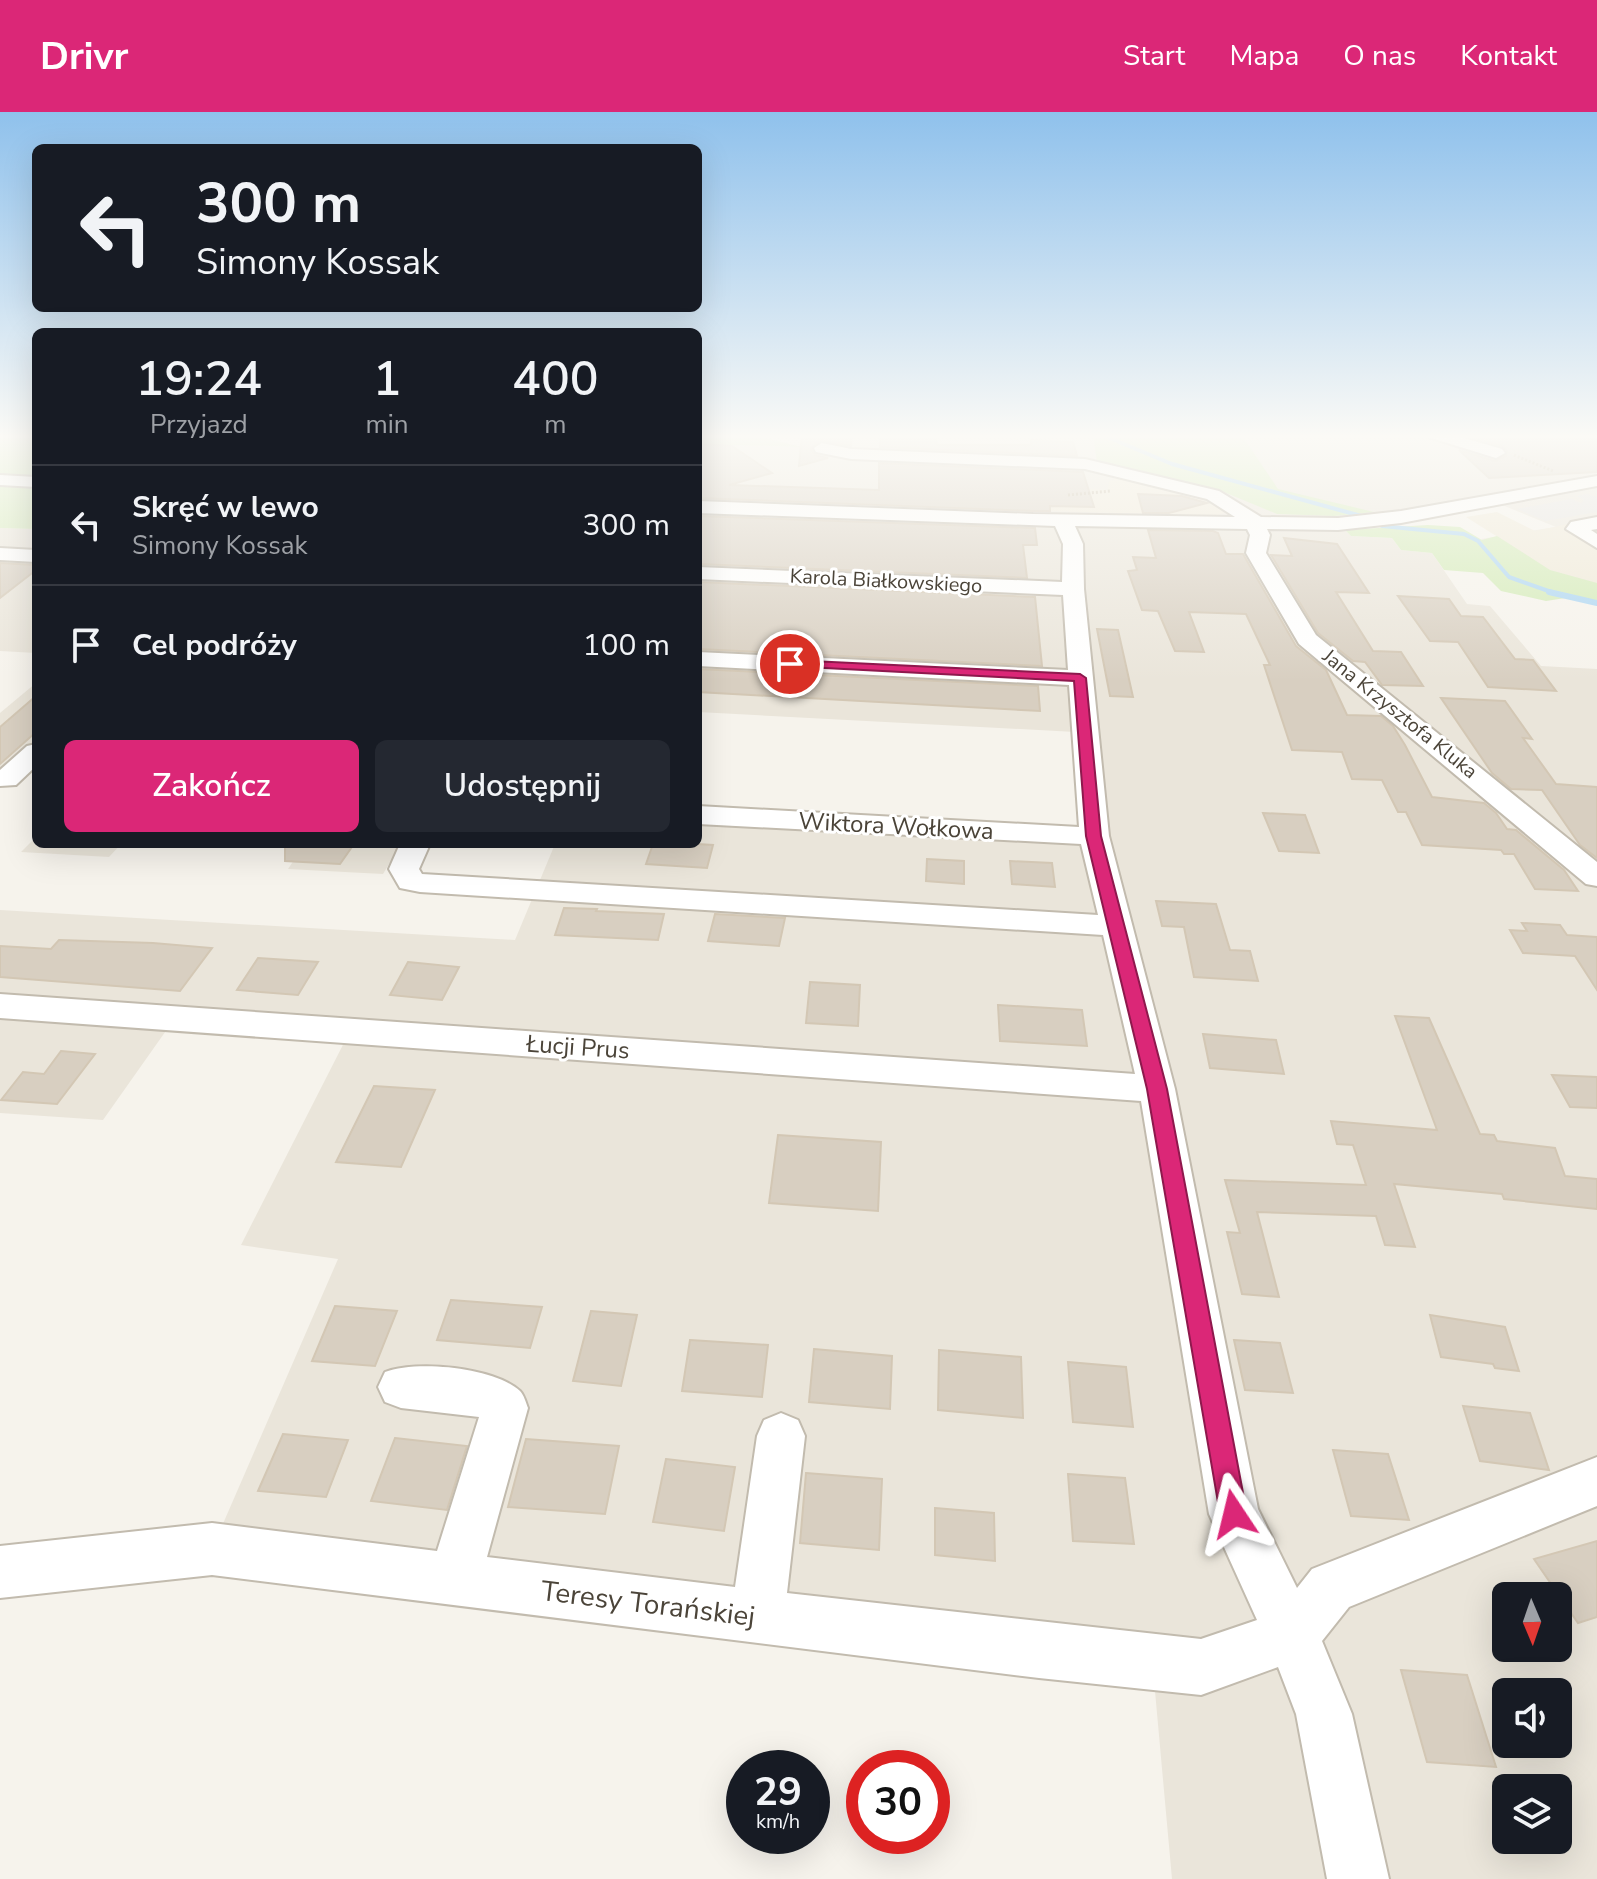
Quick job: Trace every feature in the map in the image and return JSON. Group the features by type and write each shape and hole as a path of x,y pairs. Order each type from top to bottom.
{"street":[{"path":"963,516 1357,522 1389,516"},
{"path":"1201,516 1203,522"},
{"path":"1247,516 1253,520"},
{"path":"1062,520 1073,544 1073,589 1094,836 1157,1089 1234,1514 1292,1635 1324,1714 1358,1879"},
{"name":"Jana Krzysztofa Kluka","path":"1253,520 1260,535 1256,553 1307,639 1597,877"},
{"path":"1597,523 1576,529 1597,542"},
{"path":"0,554 32,556"},
{"name":"Karola Białkowskiego","path":"702,573 1073,589"},
{"path":"702,659 1080,678"},
{"path":"3,780 32,755"},
{"path":"3,780 32,780"},
{"name":"Wiktora Wołkowa","path":"702,815 1094,836"},
{"path":"413,848 404,869 411,881 420,883 1116,926"},
{"name":"Łucji Prus","path":"0,1006 1157,1089"},
{"path":"401,1387 483,1394 505,1408 454,1581"},
{"path":"757,1617 781,1436"},
{"path":"1292,1635 1331,1588 1597,1481"},
{"name":"Teresy Torańskiej","path":"0,1572 212,1549 1039,1651 1201,1667 1292,1635"}],"shaded area":[{"path":"702,516 1386,516 1338,524 1351,536 1392,538 1401,550 1432,553 1467,604 1490,606 1541,666 1597,669 1597,1879 1172,1879 1153,1669 212,1549 338,1259 241,1245 350,1031 175,1018 103,1120 0,1113 0,910 515,940 553,848 702,848 702,815 1086,836 1075,732 702,712"},
{"path":"1506,516 1535,531 1597,518 1597,583 1550,570 1466,517"},
{"path":"1530,516 1597,516 1597,600 1512,575 1481,539 1556,527"},
{"path":"1534,516 1571,516 1545,521"},
{"path":"0,528 32,529 32,653 0,651"},
{"path":"32,686 32,772 0,769 0,713"},
{"path":"32,841 32,848 117,848 109,857 21,852"},
{"path":"302,848 399,848 383,874 288,869"}],"green space":[{"path":"0,516 32,516 32,529 0,528"},
{"path":"1428,525 1460,527 1482,540 1497,536 1550,570 1597,583 1597,603 1572,597 1546,601 1501,591 1483,573 1444,570 1432,553 1401,550 1392,538 1351,536 1345,530"}],"building":[{"path":"702,516 1035,528 1037,545 1023,545 1027,578 702,564"},
{"path":"1148,530 1218,533 1226,554 1243,554 1296,646 1326,670 1347,715 1381,716 1393,726 1405,745 1432,797 1484,803 1507,829 1516,830 1564,870 1578,891 1535,889 1514,854 1504,854 1501,850 1422,845 1406,812 1398,812 1382,780 1352,779 1342,752 1292,750 1264,665 1270,665 1246,614 1189,612 1204,652 1175,651 1158,611 1142,610 1128,571 1137,570 1133,557 1156,558"},
{"path":"1284,538 1337,544 1369,593 1336,592 1373,651 1401,652 1423,686 1382,685 1365,662 1353,661 1318,633 1271,555 1292,556"},
{"path":"0,563 32,565 32,573 0,598"},
{"path":"702,582 1035,597 1042,666 702,649"},
{"path":"1398,596 1449,599 1461,616 1483,617 1515,659 1533,660 1556,691 1488,687 1458,642 1430,641"},
{"path":"1097,629 1118,630 1133,697 1110,696"},
{"path":"702,669 1038,686 1040,711 702,692"},
{"path":"1441,698 1505,701 1532,739 1523,738 1556,784 1597,787 1597,858 1580,845 1542,790 1511,789 1492,773"},
{"path":"32,699 32,736 0,764 0,727"},
{"path":"1263,813 1305,815 1319,853 1279,851"},
{"path":"702,844 713,845 707,868 646,864 652,848 702,848"},
{"path":"285,848 351,848 340,864 285,861"},
{"path":"927,859 964,861 964,884 926,881"},
{"path":"1010,861 1052,863 1055,887 1012,884"},
{"path":"1156,901 1216,904 1230,950 1250,951 1258,981 1194,977 1184,927 1162,926"},
{"path":"564,908 664,914 658,940 555,935"},
{"path":"715,914 785,918 779,946 708,941"},
{"path":"1522,923 1560,925 1567,935 1597,937 1597,990 1575,956 1523,953 1510,930 1527,931"},
{"path":"59,940 212,948 180,991 0,977 0,946 51,949"},
{"path":"258,958 318,962 298,995 237,990"},
{"path":"408,962 459,967 442,1000 390,995"},
{"path":"810,982 860,985 858,1026 806,1023"},
{"path":"998,1005 1082,1010 1087,1046 1000,1041"},
{"path":"1395,1016 1429,1018 1480,1134 1494,1135 1497,1141 1555,1148 1565,1176 1597,1179 1597,1209 1504,1199 1502,1194 1394,1184 1415,1247 1385,1245 1376,1216 1257,1212 1279,1297 1242,1294 1227,1232 1240,1233 1225,1180 1366,1185 1353,1145 1337,1144 1331,1121 1437,1130"},
{"path":"1203,1034 1276,1040 1284,1074 1210,1068"},
{"path":"61,1051 95,1054 57,1104 1,1100 23,1072 44,1074"},
{"path":"1552,1075 1597,1077 1597,1108 1570,1107"},
{"path":"374,1086 435,1090 401,1167 336,1162"},
{"path":"778,1135 881,1142 878,1211 769,1203"},
{"path":"451,1300 542,1307 530,1348 437,1340"},
{"path":"335,1306 397,1311 375,1366 312,1361"},
{"path":"591,1311 637,1315 621,1386 573,1381"},
{"path":"1430,1315 1505,1327 1519,1371 1441,1357"},
{"path":"690,1340 768,1345 762,1397 682,1391"},
{"path":"1234,1340 1280,1343 1293,1393 1245,1390"},
{"path":"814,1349 892,1356 890,1409 809,1402"},
{"path":"939,1350 1021,1357 1023,1418 938,1410"},
{"path":"1068,1362 1126,1367 1133,1427 1073,1422"},
{"path":"1463,1406 1530,1413 1549,1470 1480,1461"},
{"path":"283,1434 348,1440 326,1497 258,1491"},
{"path":"395,1438 467,1446 447,1510 371,1501"},
{"path":"526,1439 619,1446 605,1514 508,1507"},
{"path":"1333,1450 1388,1454 1409,1520 1351,1516"},
{"path":"666,1459 735,1467 724,1531 653,1522"},
{"path":"806,1473 882,1479 879,1550 800,1543"},
{"path":"1068,1474 1125,1478 1134,1544 1073,1541"},
{"path":"935,1508 994,1513 995,1561 935,1555"},
{"path":"1597,1541 1597,1617 1578,1623 1572,1614 1572,1582 1550,1582 1534,1559"},
{"path":"1401,1670 1467,1675 1496,1767 1427,1762"}],"waterway":[{"path":"1382,526 1464,534 1478,541 1509,577 1556,594"},
{"path":"1549,592 1556,594"},
{"path":"1556,594 1597,603"}],"route":[{"path":"790,664 1080,678 1094,836 1157,1089 1234,1514"}]}
